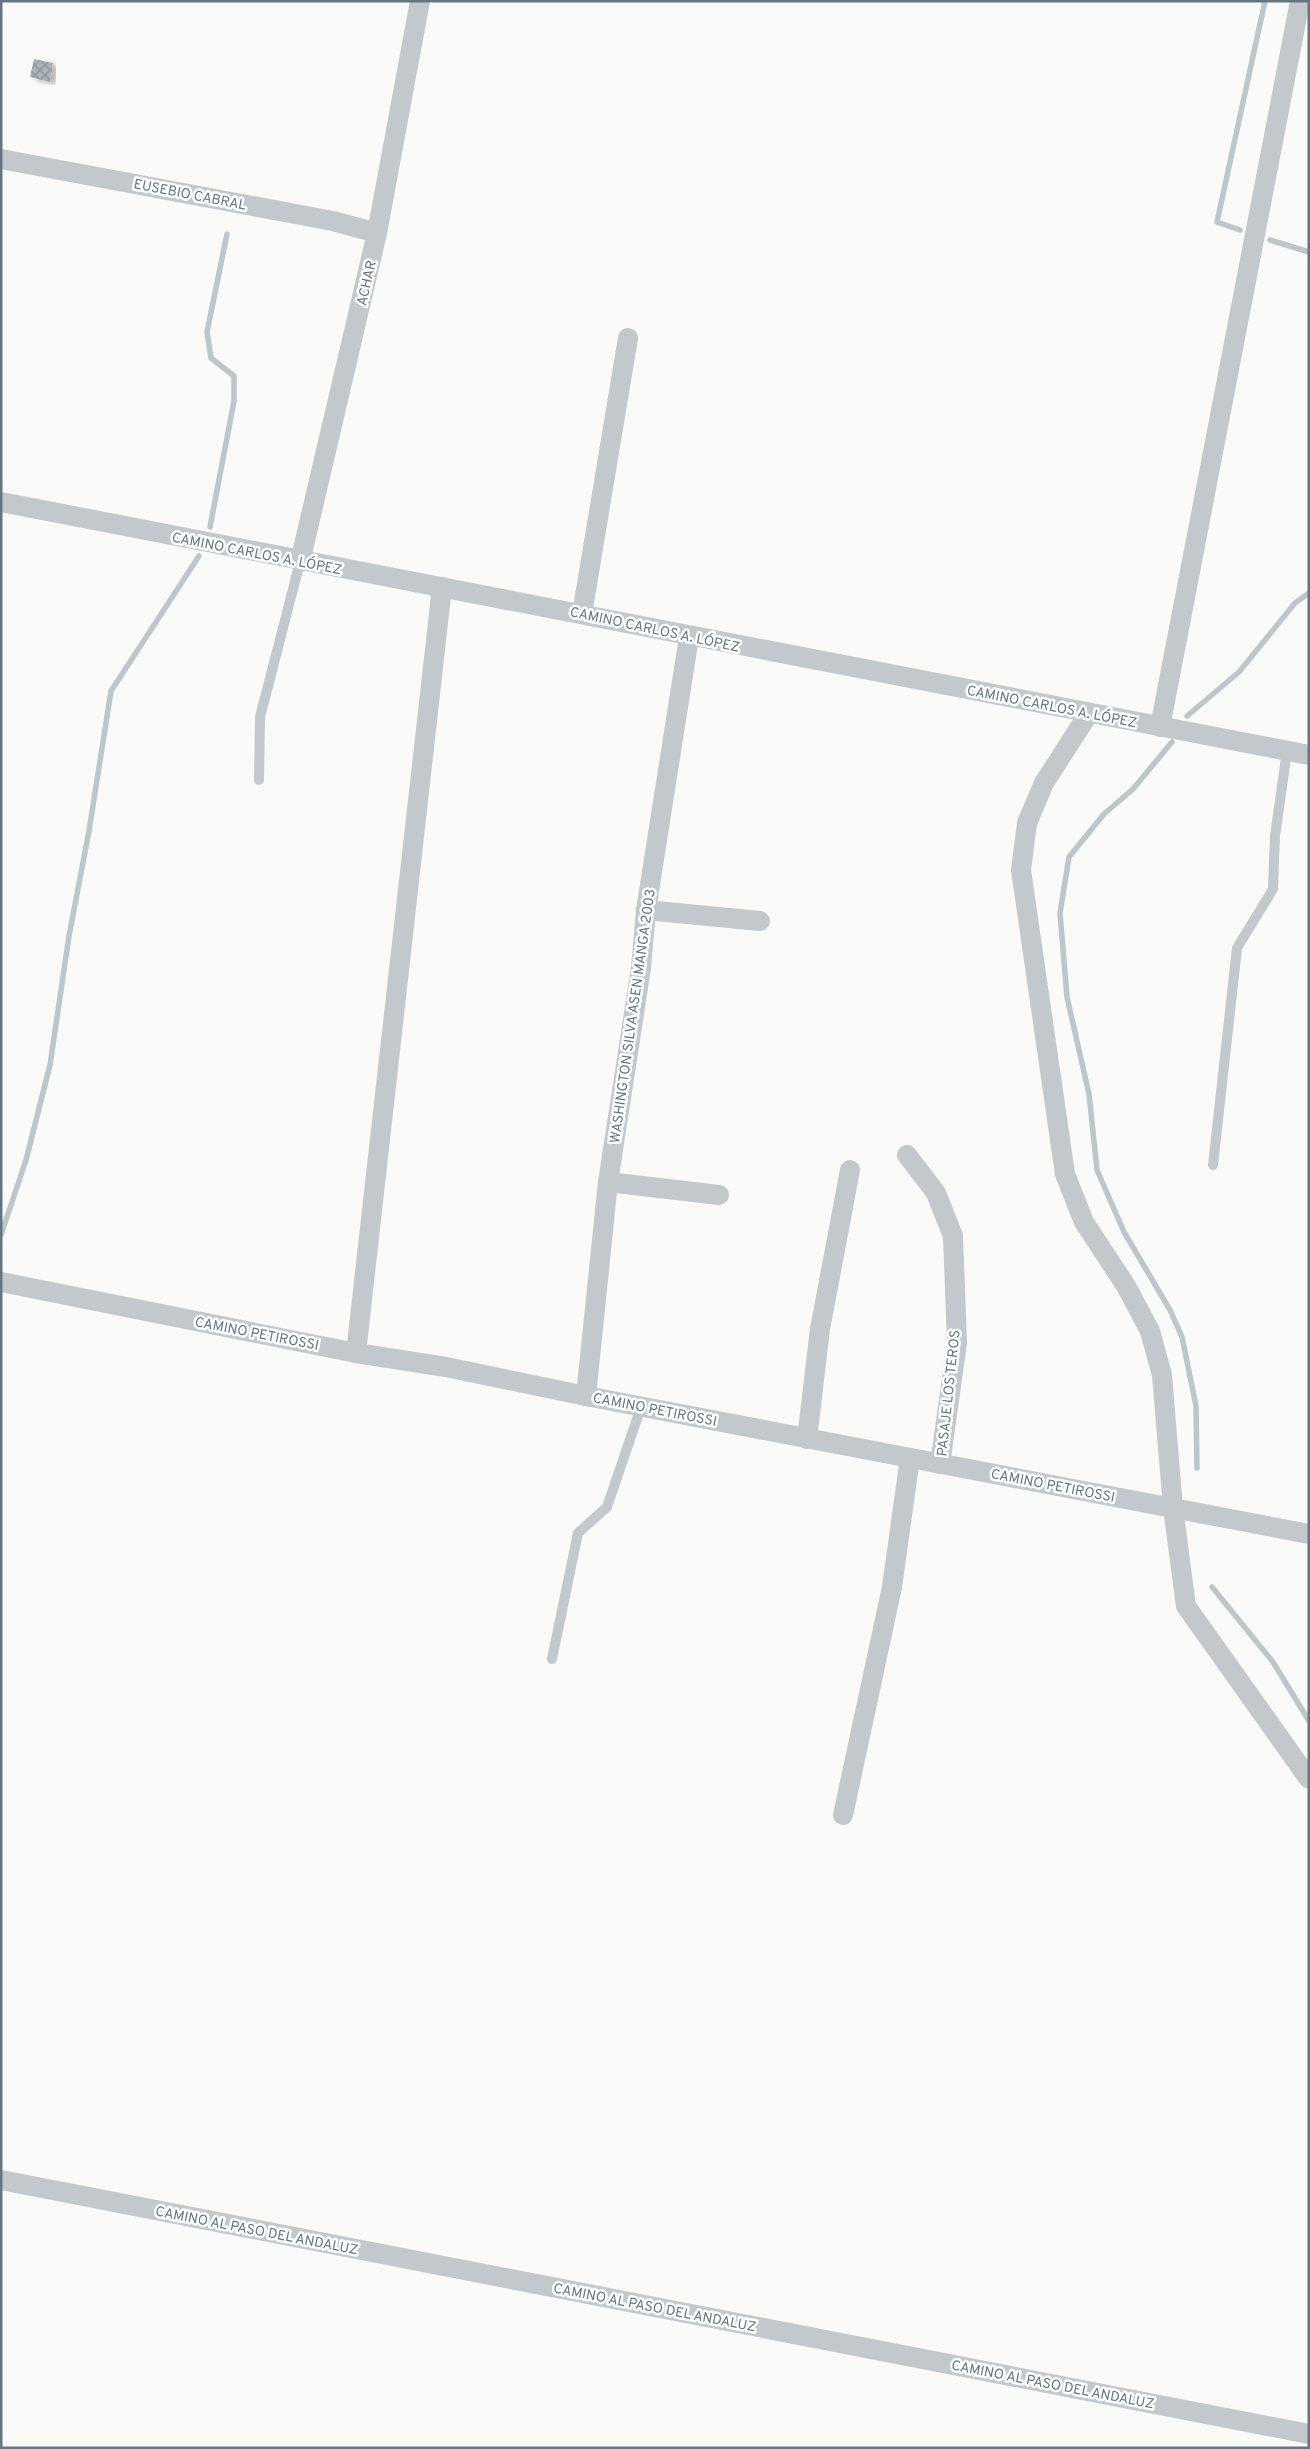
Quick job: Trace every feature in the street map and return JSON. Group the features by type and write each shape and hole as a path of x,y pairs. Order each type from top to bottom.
{"street":[{"name":"ACHAR","path":"300,562 377,233 420,1"},
{"path":"1160,727 1300,1"},
{"name":"EUSEBIO CABRAL","path":"1,159 333,221 377,233"},
{"path":"582,614 628,338"},
{"name":"CAMINO CARLOS A. LÓPEZ","path":"1,502 300,562 442,587 689,637 1309,755"},
{"path":"356,1353 442,587"},
{"name":"WASHINGTON SILVA ASEN MANGA 2003","path":"586,1396 608,1182 641,968 646,910 689,637"},
{"path":"1089,713 1044,783 1027,823 1020,870 1065,1174 1084,1222 1126,1286 1150,1331 1162,1376 1173,1508 1186,1606 1309,1779"},
{"path":"646,910 760,921"},
{"name":"PASAJE LOS TEROS","path":"907,1154 936,1193 953,1236 957,1343 940,1464"},
{"path":"808,1439 820,1329 850,1170"},
{"path":"608,1182 719,1195"},
{"name":"CAMINO PETIROSSI","path":"1,1282 356,1353 446,1367 808,1439 1309,1534"},
{"path":"843,1815 892,1587 910,1458"},
{"name":"CAMINO AL PASO DEL ANDALUZ","path":"1,2180 1309,2434"}],"lane":[{"path":"259,780 260,716 300,562"},
{"path":"1213,1165 1237,948 1273,889 1275,836 1287,751"},
{"path":"552,1659 578,1533 607,1507 641,1406"}],"building":[{"path":"34,59 53,63 50,82 30,77"}],"waterway":[{"path":"1240,230 1217,222 1265,1"},
{"path":"210,527 234,401 234,376 211,358 207,332 227,234"},
{"path":"1270,240 1309,252"},
{"path":"1,1235 26,1160 50,1065 69,936 89,831 111,691 199,556"},
{"path":"1187,716 1239,672 1295,603 1309,593"},
{"path":"1172,742 1133,789 1104,814 1069,857 1060,913 1067,997 1089,1094 1097,1170 1124,1232 1170,1310 1182,1337 1196,1406 1197,1468"},
{"path":"1212,1587 1273,1662 1309,1721"}]}
